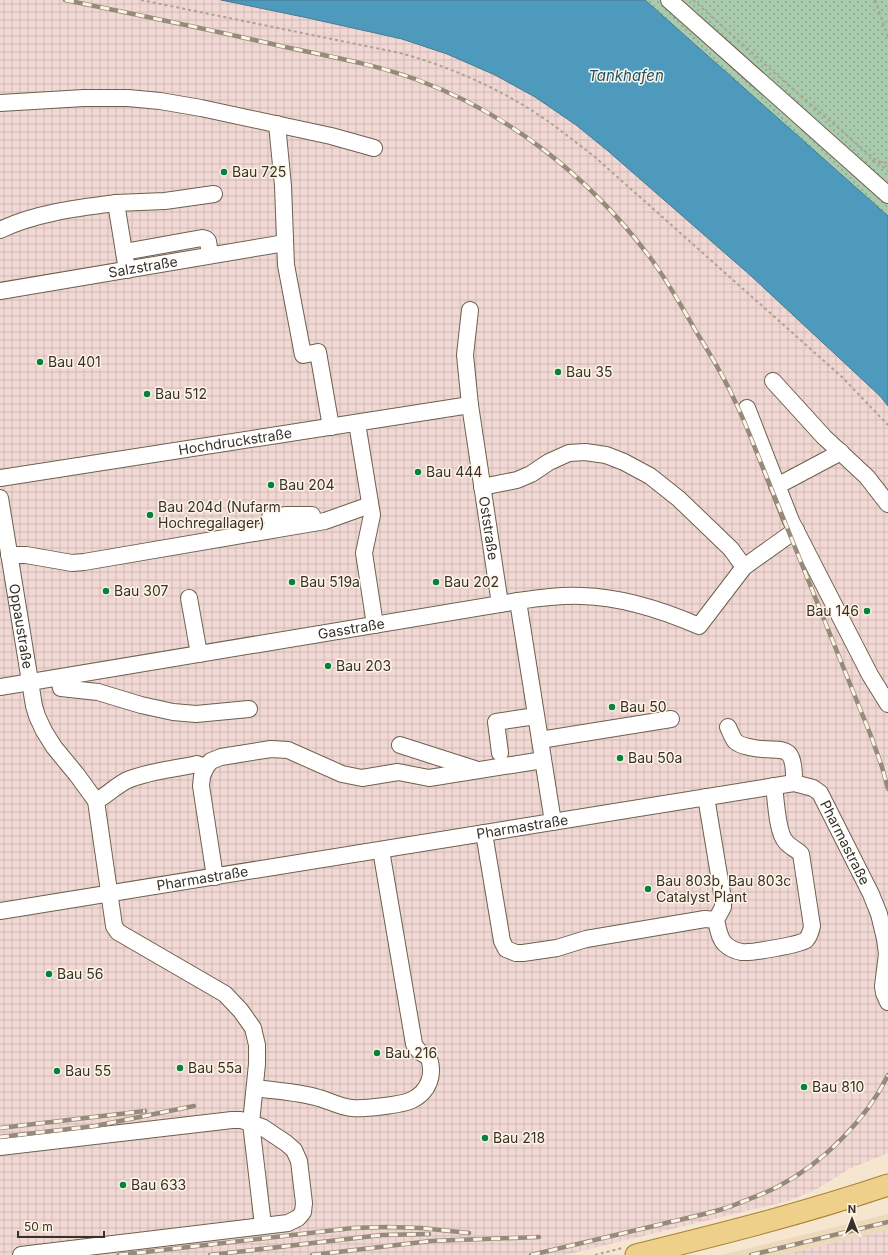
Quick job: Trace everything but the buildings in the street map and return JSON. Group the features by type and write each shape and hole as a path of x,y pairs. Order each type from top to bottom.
{"main road":[{"path":"636,1255 801,1213 888,1185"},
{"path":"692,1255 797,1228 888,1200"}],"street":[{"path":"669,0 888,195"},
{"path":"0,103 84,98 160,100 332,136 374,148"},
{"path":"277,124 283,186 286,265 302,355 318,352 331,427"},
{"path":"0,230 11,224 50,214 116,202 165,201 214,194"},
{"path":"116,202 127,270"},
{"path":"124,252 202,238 208,241 210,255"},
{"name":"Salzstraße","path":"0,291 285,243"},
{"name":"Oststraße","path":"470,310 465,356 470,405 500,604"},
{"path":"773,381 824,437 867,477 888,504"},
{"name":"Hochdruckstraße","path":"0,478 470,405"},
{"path":"747,408 796,530 870,675 887,699"},
{"path":"357,423 372,515 364,553 375,625"},
{"path":"482,487 517,480 531,474 549,462 568,453 585,452 606,455 624,462 650,476 679,499 731,549 744,568 796,530"},
{"path":"778,486 841,452"},
{"name":"Oppaustraße","path":"0,498 34,706 37,716 54,747 82,781 96,801"},
{"path":"9,555 26,555 72,563 84,562 325,521 370,505"},
{"path":"270,518 287,515 309,516 335,512 350,513"},
{"name":"Gasstraße","path":"0,687 555,596 606,598 634,603 664,612 699,626 744,568"},
{"path":"189,598 199,654"},
{"path":"518,601 553,822"},
{"path":"59,678 61,688 98,692 141,705 173,712 196,714 249,709"},
{"path":"500,753 496,722 536,716"},
{"path":"540,740 671,719"},
{"path":"728,727 735,740 741,745 757,749 785,750 790,754 794,766 794,783"},
{"path":"400,745 478,770"},
{"path":"215,876 201,786 202,776 206,767 211,761 221,757 271,749 288,750 342,774 362,778 398,772 429,778 543,760"},
{"path":"206,767 197,764 129,779 96,801 114,926 118,932 225,994 241,1011 253,1028 257,1045 257,1064 251,1123 263,1225"},
{"name":"Pharmastraße","path":"0,911 794,783 813,788 820,793 871,894 879,914 885,939 887,954 883,986 888,1002"},
{"path":"706,797 723,899 723,908 716,920 719,933 725,944 734,950 743,952 800,943 807,939 811,933 812,926 801,854 795,848 787,844 781,836 774,786"},
{"path":"484,833 502,941 506,949 516,953 523,954 557,948 601,936 705,919 716,920"},
{"path":"255,1088 318,1098 352,1108 396,1104 411,1101 419,1096 426,1088 430,1080 430,1062 427,1056 421,1054 414,1044 381,850"},
{"path":"0,1147 232,1120 262,1126 294,1150 299,1160 304,1202 303,1212 298,1218 288,1223 21,1255"}],"path":[{"path":"141,0 400,53 462,75 514,100 556,127 595,157 842,377 888,425"},
{"path":"693,0 888,171"},
{"path":"875,0 888,36"}],"shaded area":[{"path":"0,0 221,0 402,39 447,54 495,75 535,97 576,125 608,151 750,275 880,396 888,406 888,1153 849,1169 817,1189 788,1201 565,1255 0,1255"},
{"path":"888,1214 888,1230 782,1255 721,1255"},
{"path":"888,1230 888,1255 782,1255"}],"green space":[{"path":"645,0 888,0 888,216"}],"water":[{"name":"Tankhafen","path":"221,0 645,0 888,216 888,406 880,396 750,275 608,151 576,125 535,97 495,75 447,54 402,39"}],"railway":[{"path":"65,0 350,61 415,79 450,93 515,129 573,174 626,227 656,265 729,389 749,433 871,736 888,789"},
{"path":"531,1255 701,1215 753,1198 779,1186 812,1165 842,1138 868,1108 888,1075"},
{"path":"0,1137 95,1126 194,1106"},
{"path":"0,1128 145,1111"},
{"path":"751,1255 888,1222"},
{"path":"119,1255 353,1228 421,1228 469,1233"},
{"path":"210,1255 382,1235 429,1234"},
{"path":"312,1255 431,1241 539,1237"}],"place":[{"name":"Bau 725","path":"224,172"},
{"name":"Bau 401","path":"40,362"},
{"name":"Bau 35","path":"558,372"},
{"name":"Bau 512","path":"147,394"},
{"name":"Bau 444","path":"418,472"},
{"name":"Bau 204","path":"271,485"},
{"name":"Bau 204d (Nufarm Hochregallager)","path":"150,515"},
{"name":"Bau 519a","path":"292,582"},
{"name":"Bau 202","path":"436,582"},
{"name":"Bau 307","path":"106,591"},
{"name":"Bau 146","path":"867,611"},
{"name":"Bau 203","path":"328,666"},
{"name":"Bau 50","path":"612,707"},
{"name":"Bau 50a","path":"620,758"},
{"name":"Bau 803b, Bau 803c Catalyst Plant","path":"648,889"},
{"name":"Bau 56","path":"49,974"},
{"name":"Bau 216","path":"377,1053"},
{"name":"Bau 55a","path":"180,1068"},
{"name":"Bau 55","path":"57,1071"},
{"name":"Bau 810","path":"804,1087"},
{"name":"Bau 218","path":"485,1138"},
{"name":"Bau 633","path":"123,1185"}]}
